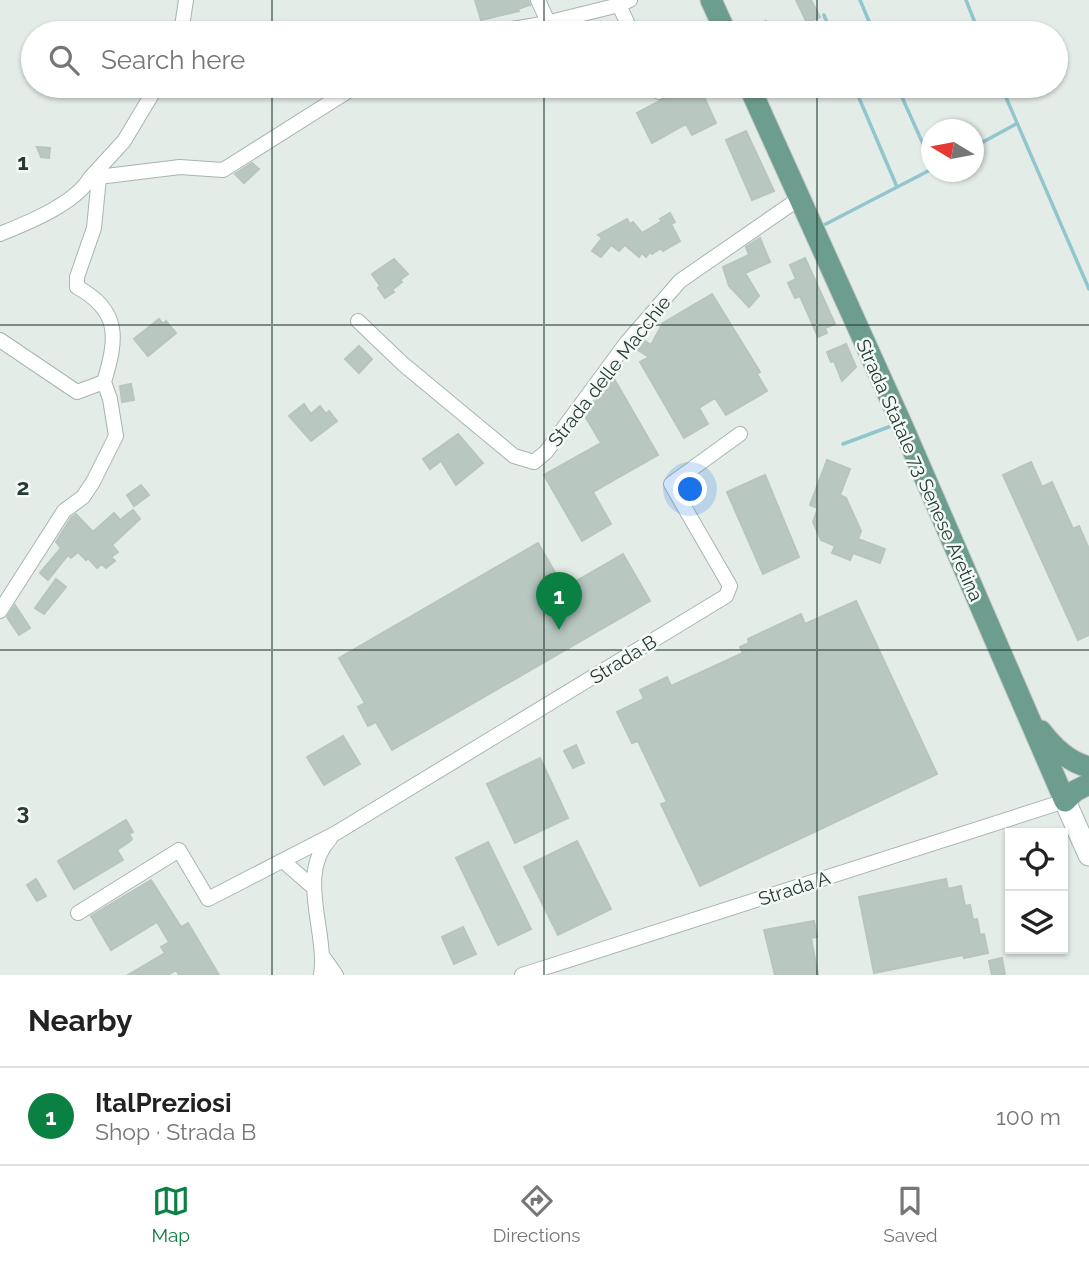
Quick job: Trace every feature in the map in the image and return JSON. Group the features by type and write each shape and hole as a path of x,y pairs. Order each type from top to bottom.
{"main road":[{"path":"711,0 721,21"},
{"name":"Strada Statale 73 Senese Aretina","path":"754,98 800,198 890,416 1017,690 1089,855"},
{"path":"1017,690 1051,744 1064,755 1089,766"},
{"path":"1065,801 1089,783"},
{"path":"1065,801 1077,803 1089,800"}],"street":[{"path":"183,21 186,0"},
{"path":"538,0 548,21"},
{"path":"552,21 624,3 629,21"},
{"path":"0,233 54,209 94,178 124,141 150,98"},
{"path":"94,178 180,167 223,170 337,98"},
{"path":"0,611 64,511 83,497 93,482 116,436 110,399 104,382 113,354 114,328 104,306 77,287 77,278 94,228 94,178"},
{"name":"Strada delle Macchie","path":"358,321 403,364 514,456 534,462 546,452 627,342 680,281 800,198"},
{"path":"0,340 77,392 104,382"},
{"name":"Strada B","path":"78,913 178,850 208,899 336,832 726,597 730,586 671,484 740,433"},
{"name":"Strada A","path":"522,975 1065,801"},
{"name":"Strada B","path":"321,975 324,958 313,887 318,858 324,845 336,832"},
{"path":"283,861 313,887"},
{"name":"Strada B","path":"324,958 336,975"}],"building":[{"path":"475,0 528,0 530,5 518,9 519,11 481,20"},
{"path":"796,0 811,0 820,17 806,21"},
{"path":"665,98 705,98 716,123 692,135 686,124 652,143 637,113"},
{"path":"746,131 774,191 752,200 726,140"},
{"path":"37,147 50,148 49,158 41,157"},
{"path":"252,163 259,169 244,183 235,174"},
{"path":"670,213 675,222 671,224 680,241 663,251 661,248 652,254 650,252 646,257 642,253 639,257 625,245 619,251 611,245 601,257 592,251 602,238 598,235 627,219 642,233"},
{"path":"760,238 770,262 745,273 759,296 749,307 729,286 723,267 749,255 746,247"},
{"path":"805,258 835,324 825,328 827,333 818,337 800,296 795,298 788,283 796,279 790,265"},
{"path":"394,259 408,274 392,290 394,292 385,298 372,274"},
{"path":"712,294 760,372 757,374 767,391 726,415 715,398 699,408 708,424 684,438 640,362 649,357 635,348 642,339 651,345 663,323"},
{"path":"159,319 163,324 166,321 176,333 148,356 134,339"},
{"path":"846,344 856,367 842,381 827,352"},
{"path":"359,346 372,359 359,373 345,359"},
{"path":"613,377 658,455 593,492 611,524 582,541 544,475 601,443 585,416"},
{"path":"131,384 134,400 122,402 120,386"},
{"path":"304,404 311,414 320,406 326,414 329,411 337,421 311,441 289,416"},
{"path":"458,434 483,463 456,485 441,461 430,469 423,459"},
{"path":"827,460 850,469 840,495 846,498 861,531 858,539 885,549 880,563 853,553 850,560 832,553 835,546 821,540 813,522 818,508 810,505"},
{"path":"1031,462 1042,487 1052,482 1073,529 1079,526 1089,549 1089,635 1078,640 1003,475"},
{"path":"765,475 799,557 763,574 727,492"},
{"path":"141,485 149,495 134,506 127,495"},
{"path":"133,510 140,519 112,545 118,552 111,557 115,561 106,568 102,564 97,568 78,552 71,558 68,555 48,580 40,573 61,548 56,542 76,514 93,532 114,513 120,520"},
{"path":"538,543 564,588 623,554 650,601 392,750 376,722 368,726 358,707 365,703 339,658"},
{"path":"56,579 66,587 44,614 35,608"},
{"path":"856,601 937,774 700,886 661,804 667,802 638,741 632,743 617,712 644,699 640,690 667,677 671,686 743,653 740,647 749,643 748,639 801,614 805,624"},
{"path":"15,605 30,628 19,635 7,617"},
{"path":"343,736 360,764 324,785 307,757"},
{"path":"576,745 584,763 573,768 564,751"},
{"path":"540,758 568,818 515,843 487,784"},
{"path":"126,820 133,832 129,834 132,839 117,850 123,860 74,889 58,861"},
{"path":"577,841 611,909 558,935 524,867"},
{"path":"488,842 531,929 498,945 456,858"},
{"path":"36,879 46,896 37,901 27,885"},
{"path":"946,879 948,889 961,886 965,906 970,905 973,920 977,919 988,953 964,958 963,955 874,973 859,897"},
{"path":"151,880 181,927 188,923 219,975 179,975 176,970 168,975 128,975 165,953 161,947 169,942 157,922 111,950 91,916"},
{"path":"814,921 817,937 811,938 818,975 775,975 764,930"},
{"path":"463,927 476,954 454,964 442,937"},
{"path":"1002,958 1005,975 992,975 989,961"}],"waterway":[{"path":"860,0 869,21"},
{"path":"966,0 974,21"},
{"path":"824,15 826,21"},
{"path":"859,98 897,187"},
{"path":"902,98 921,139"},
{"path":"1006,98 1089,289"},
{"path":"984,142 1016,124"},
{"path":"822,226 921,175"},
{"path":"843,444 894,425"}],"place":[{"name":"ItalPreziosi","path":"559,630"}]}
